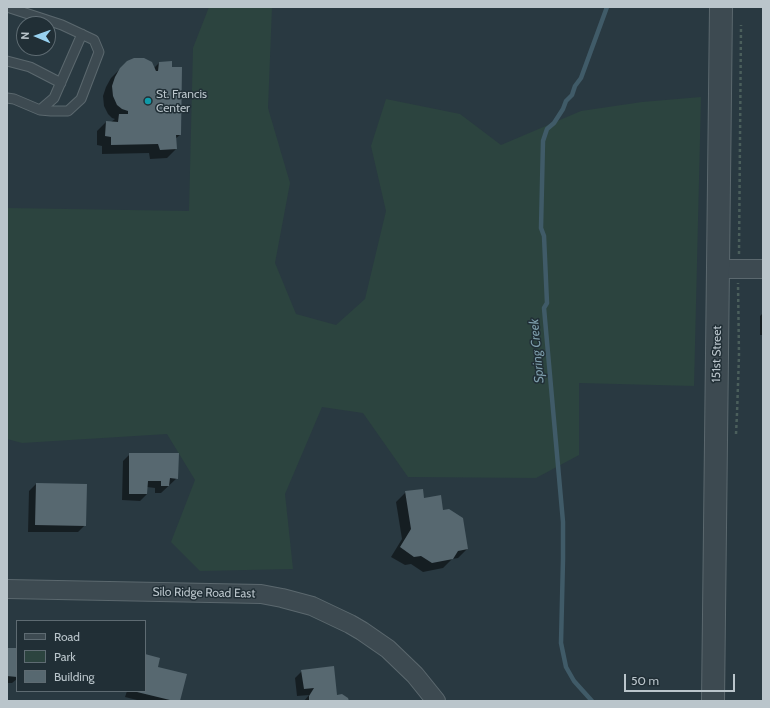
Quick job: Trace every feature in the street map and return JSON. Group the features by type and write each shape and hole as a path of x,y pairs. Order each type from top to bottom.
{"street":[{"name":"151st Street","path":"713,701 721,7"},
{"path":"718,269 763,270"},
{"name":"Silo Ridge Road East","path":"7,589 261,594 282,598 312,606 362,631 388,650 415,675 436,701"}],"lane":[{"path":"7,7 62,25 82,34 94,40 99,52 81,99 68,111 40,110 14,99 7,98"},
{"path":"40,110 54,98 82,34"},
{"path":"7,61 30,67 61,83"}],"green space":[{"path":"209,7 272,7 268,108 290,183 275,263 296,314 336,325 365,299 386,211 371,146 386,99 460,114 501,145 581,111 642,102 701,97 694,386 579,383 579,455 536,478 408,477 363,413 322,407 285,494 293,569 200,571 171,542 195,480 167,434 22,443 7,439 7,208 189,211 193,48"}],"building":[{"name":"St. Francis Center","path":"134,58 144,58 152,62 156,71 158,71 159,62 172,61 172,67 182,67 181,135 176,135 177,149 160,150 158,144 111,145 111,137 105,136 106,121 118,122 119,114 128,114 128,111 117,105 113,96 112,86 120,68 127,61"},
{"path":"129,453 179,453 178,479 170,478 169,486 161,486 161,481 148,481 147,494 129,494"},
{"path":"36,483 87,484 86,526 35,525"},
{"path":"423,489 424,498 441,495 443,510 449,509 463,518 468,549 458,551 453,559 432,563 421,556 414,557 400,547 411,529 405,491"},
{"path":"7,648 16,648 16,677 7,676"},
{"path":"146,654 160,658 158,667 187,674 180,701 174,701 137,692 146,692"},
{"path":"334,666 337,695 342,694 348,698 349,701 309,701 309,696 314,688 304,689 301,670"}],"waterway":[{"name":"Spring Creek","path":"592,701 574,681 566,667 561,643 563,522 544,308 547,303 544,236 541,228 543,141 547,129 554,123 581,78 607,7"}],"place":[{"name":"St. Francis Center","path":"148,101"}]}
